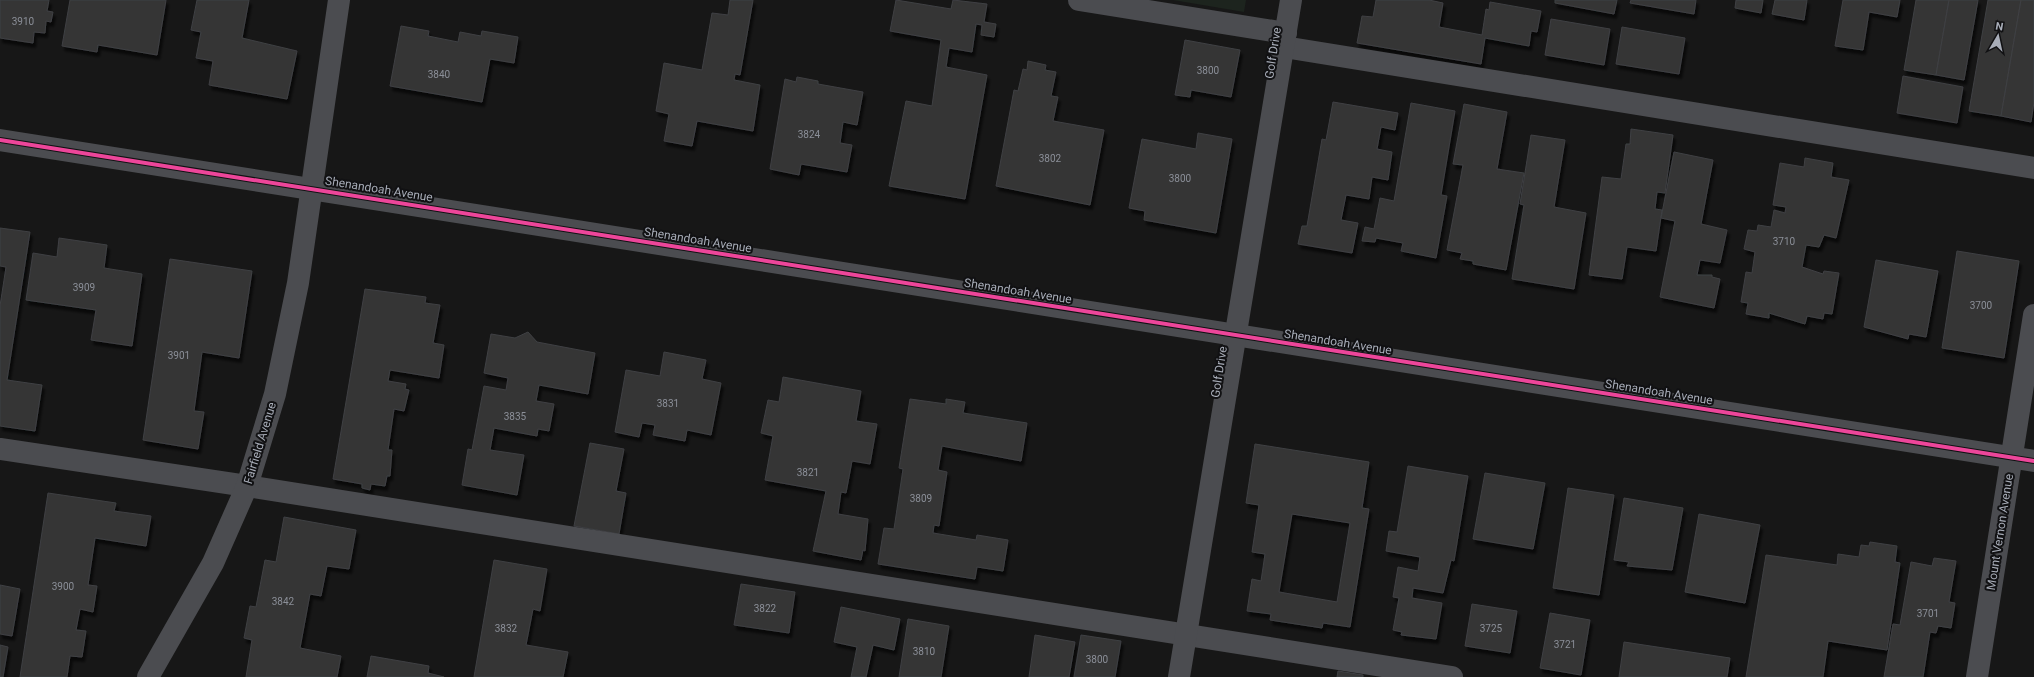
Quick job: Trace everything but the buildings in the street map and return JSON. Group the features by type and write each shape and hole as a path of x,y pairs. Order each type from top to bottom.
{"street":[{"name":"Fairfield Avenue","path":"148,677 213,563 247,486 275,394 298,283 339,0"},
{"path":"1079,0 1285,40 2034,168"},
{"name":"Golf Drive","path":"1179,677 1291,0"},
{"name":"Shenandoah Avenue","path":"0,140 2034,461"},
{"name":"Mount Vernon Avenue","path":"1977,677 2034,315"},
{"path":"0,449 247,486 1452,677"}],"shaded area":[{"path":"1173,0 1246,0 1244,12"}],"cycle path":[{"path":"0,140 2034,461"}]}
